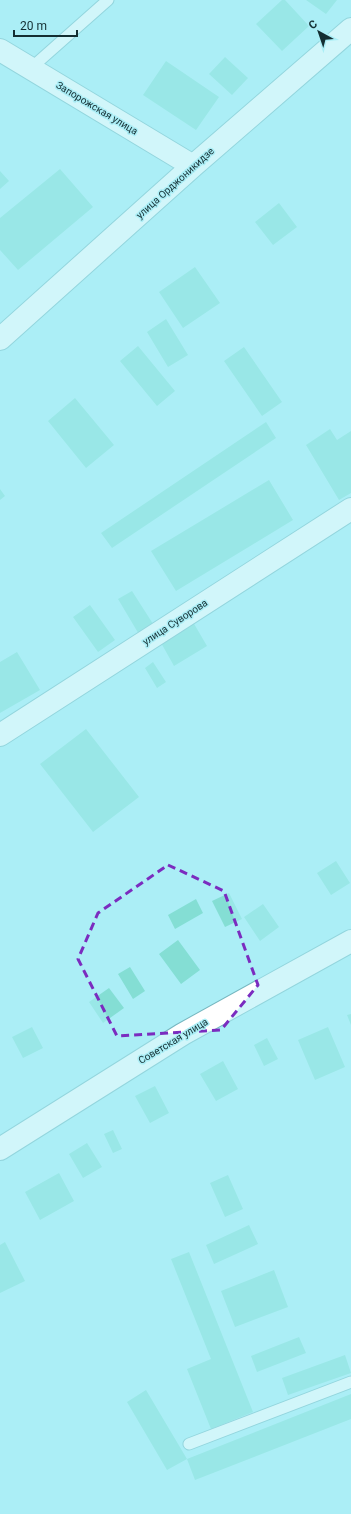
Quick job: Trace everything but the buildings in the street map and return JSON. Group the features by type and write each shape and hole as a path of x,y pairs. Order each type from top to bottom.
{"street":[{"name":"улица Орджоникидзе","path":"0,339 193,166 351,29"},
{"name":"Запорожская улица","path":"0,50 193,166"},
{"name":"улица Суворова","path":"0,735 351,510"},
{"name":"Советская улица","path":"0,1149 183,1034 351,941"}],"lane":[{"path":"30,69 108,0"},
{"path":"189,1444 351,1382"}],"highlighted area":[{"path":"168,865 224,891 258,985 221,1030 117,1036 78,959 98,913"}]}
